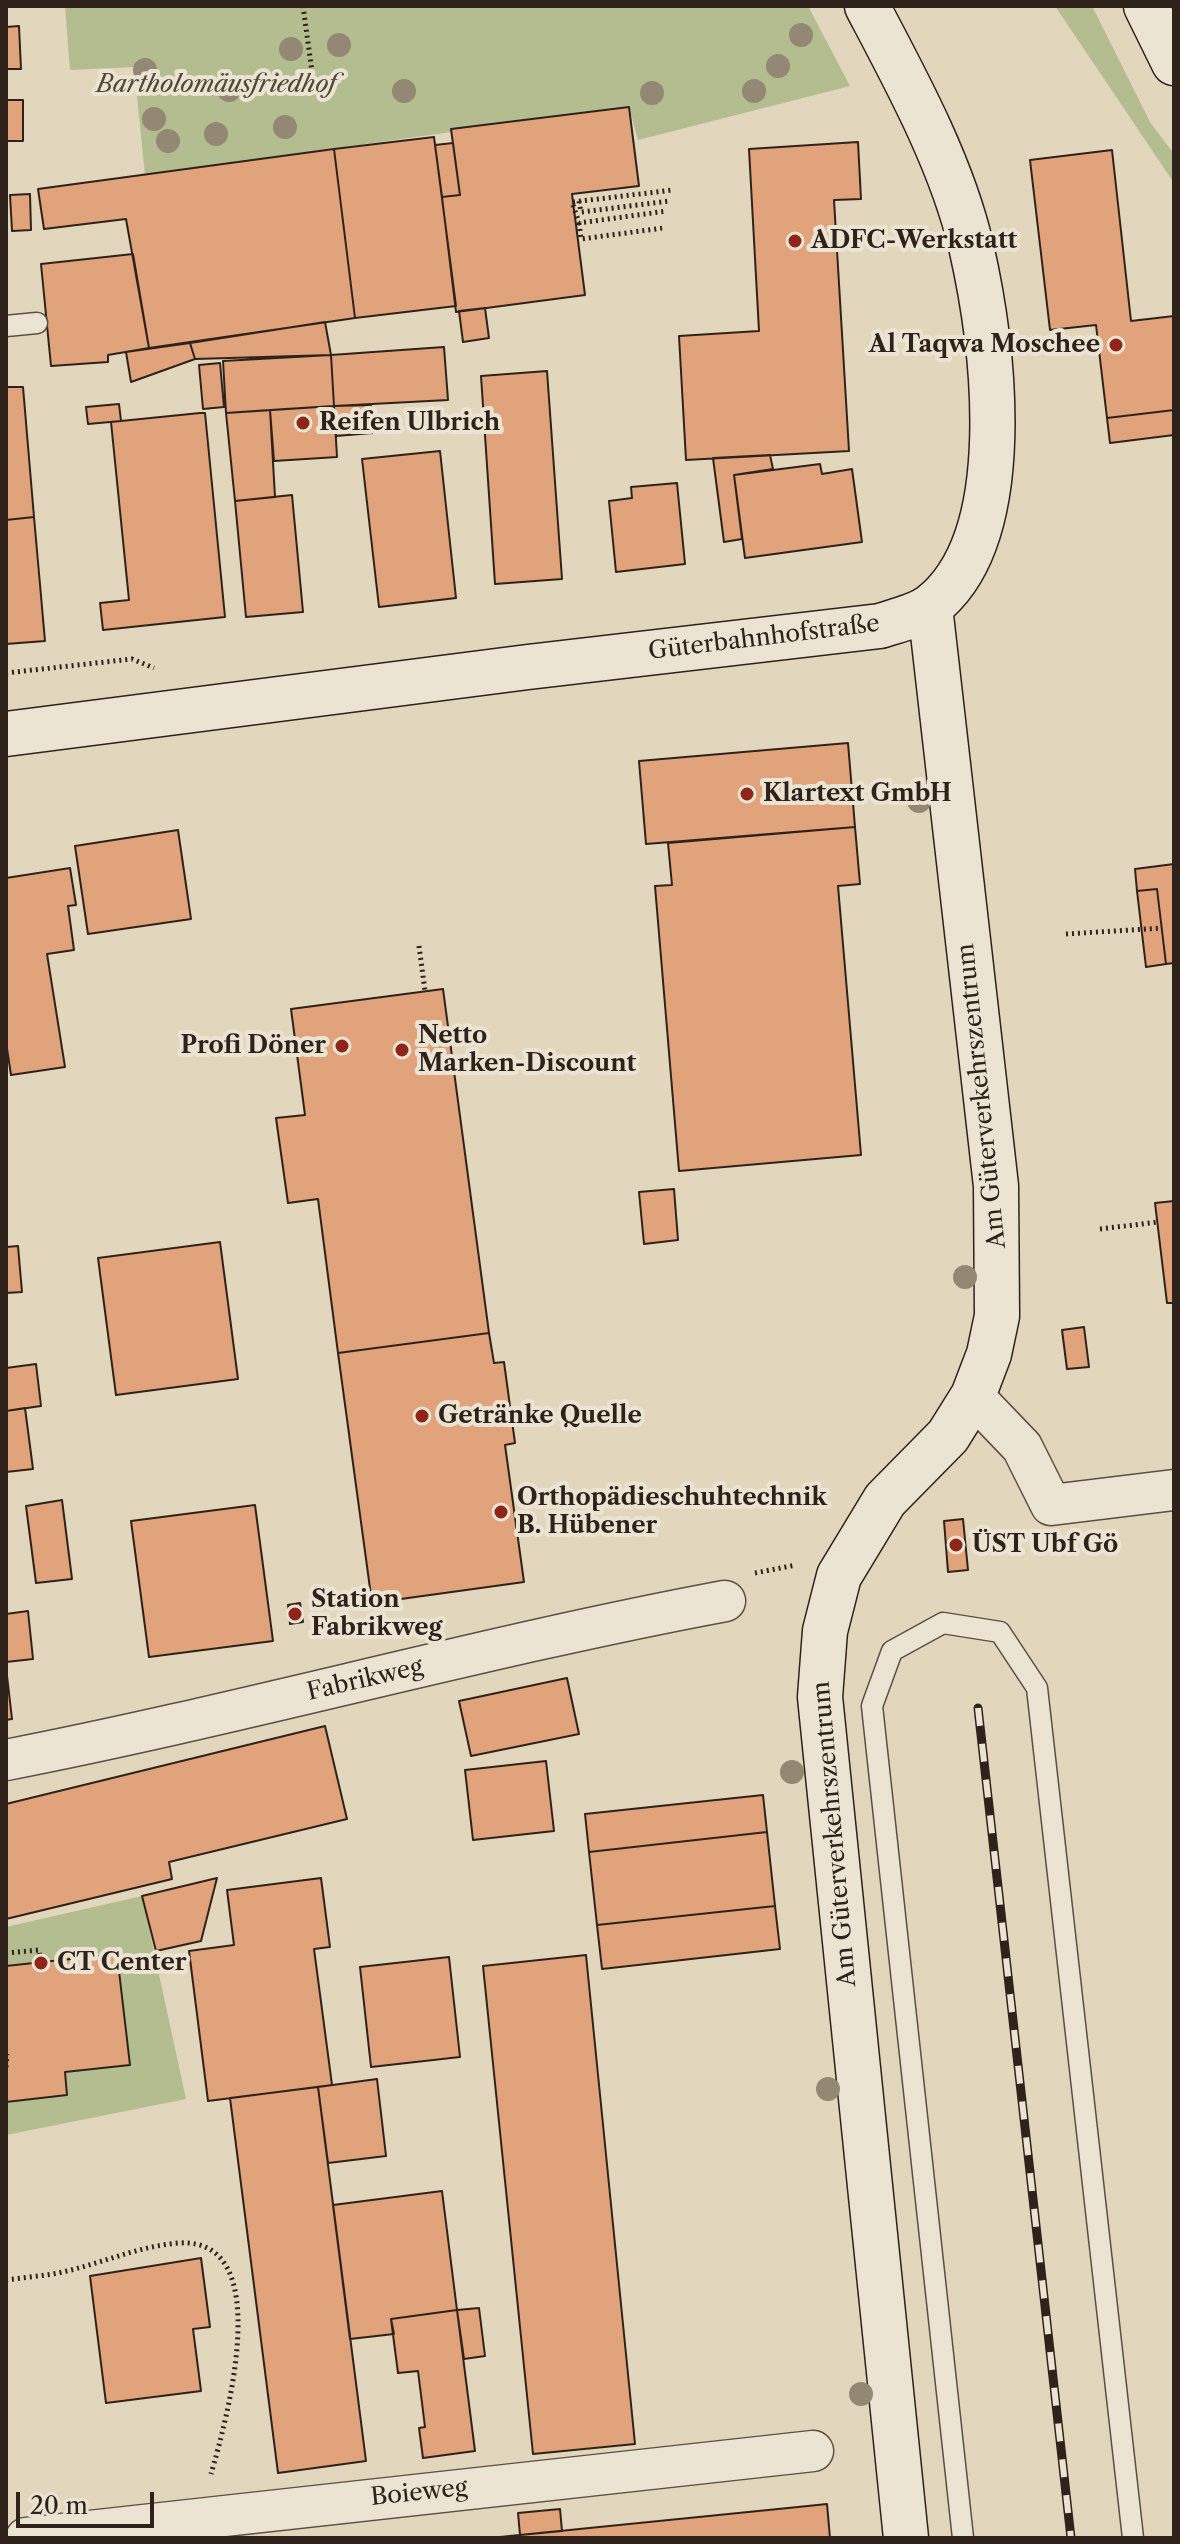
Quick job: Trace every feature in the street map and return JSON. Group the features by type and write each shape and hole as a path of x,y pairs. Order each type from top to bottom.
{"street":[{"name":"Güterbahnhofstraße","path":"6,734 512,669 880,626 930,607 966,563 982,521 990,474 994,412 970,245 926,119 867,6"},
{"path":"1146,6 1174,63"},
{"name":"Am Güterverkehrszentrum","path":"906,2538 820,1697 825,1631 839,1576 885,1500 948,1436 973,1396 989,1354 997,1316 996,1186 930,607"},
{"path":"973,1396 1022,1447 1051,1505 1174,1490"},
{"name":"Fabrikweg","path":"6,1760 141,1733 584,1627 725,1601"},
{"name":"Boieweg","path":"26,2538 813,2451"}],"lane":[{"path":"6,326 37,323"},
{"path":"963,2538 872,1706 892,1651 943,1623 1000,1632 1037,1688 1133,2538"}],"path":[{"path":"303,6 313,79"},
{"path":"575,203 673,190"},
{"path":"575,203 581,212 670,201"},
{"path":"575,203 581,239 663,228"},
{"path":"579,223 667,211"},
{"path":"6,673 132,659"},
{"path":"1066,934 1162,928"},
{"path":"419,946 425,991"},
{"path":"1100,1229 1158,1222"},
{"path":"725,1601 754,1573 809,1563 839,1576"},
{"path":"6,1953 39,1950 41,1963"},
{"path":"6,2067 7,2054"},
{"path":"6,2280 66,2272 118,2254 181,2243 208,2247 223,2257 233,2278 237,2348 220,2441 196,2518"}],"green space":[{"name":"Bartholomäusfriedhof","path":"65,6 808,6 850,86 638,140 629,107 145,175 134,67 70,70"},
{"path":"1055,6 1092,6 1150,122 1174,154 1174,183"},
{"path":"142,1896 186,2099 6,2135 6,2102 67,2095 65,2072 130,2065 117,1954 6,1966 6,1927"}],"building":[{"path":"19,26 21,69 6,69 6,27"},
{"path":"6,100 23,100 23,141 6,141"},
{"path":"629,107 639,186 572,194 585,295 456,312 442,197 460,195 451,129"},
{"path":"434,137 456,306 355,318 334,149"},
{"path":"858,142 861,199 834,200 849,451 686,460 679,336 759,331 749,149"},
{"path":"453,143 460,195 442,197 435,145"},
{"path":"334,149 355,318 149,348 126,219 44,229 38,189"},
{"path":"1112,150 1131,321 1174,316 1174,410 1107,418 1096,325 1050,330 1030,160"},
{"path":"30,194 31,230 12,231 10,195"},
{"path":"133,254 149,348 108,355 108,362 51,366 41,264"},
{"path":"485,308 489,338 463,342 459,311"},
{"path":"325,322 331,355 195,359 190,343"},
{"path":"190,343 195,359 131,382 126,352"},
{"path":"444,347 448,400 334,406 331,355"},
{"path":"331,355 334,406 226,413 223,361"},
{"path":"220,363 224,407 203,409 199,365"},
{"path":"547,371 562,579 495,584 481,376"},
{"path":"6,387 23,387 34,517 6,520"},
{"path":"119,404 121,421 88,424 86,407"},
{"path":"371,405 372,433 336,436 334,406"},
{"name":"Reifen Ulbrich","path":"334,406 337,457 274,461 270,410"},
{"path":"270,410 275,497 235,501 226,413"},
{"path":"1174,410 1174,435 1110,443 1107,418"},
{"path":"205,413 225,617 103,630 100,603 129,600 111,422"},
{"path":"440,451 456,598 379,607 362,459"},
{"path":"770,455 773,469 734,475 742,539 724,542 713,458"},
{"path":"820,464 822,474 852,469 862,542 745,558 734,475"},
{"path":"677,483 685,564 616,572 609,501 632,498 631,487"},
{"path":"292,495 303,612 246,617 235,501"},
{"path":"34,517 45,641 6,644 6,520"},
{"name":"Klartext GmbH","path":"848,743 855,827 646,844 639,761"},
{"path":"855,827 860,884 838,886 861,1155 679,1171 655,886 672,885 668,843"},
{"path":"178,830 191,919 88,934 75,846"},
{"path":"1174,864 1174,963 1166,964 1157,889 1137,891 1135,869"},
{"path":"70,868 76,905 68,906 74,950 47,954 65,1067 11,1075 6,1042 6,878"},
{"path":"1157,889 1166,964 1146,967 1137,891"},
{"path":"443,989 489,1333 338,1353 318,1199 288,1203 276,1118 305,1115 291,1009"},
{"path":"674,1189 678,1240 644,1244 639,1192"},
{"path":"1174,1201 1174,1303 1167,1303 1155,1203"},
{"path":"220,1242 238,1379 116,1395 98,1258"},
{"path":"18,1246 22,1292 6,1293 6,1247"},
{"path":"1084,1327 1089,1367 1067,1369 1062,1330"},
{"path":"489,1333 494,1363 504,1362 515,1443 505,1445 524,1582 372,1603 338,1353"},
{"path":"36,1364 41,1406 6,1411 6,1368"},
{"path":"25,1408 33,1469 6,1472 6,1411"},
{"path":"62,1500 72,1579 36,1583 26,1506"},
{"path":"255,1505 273,1641 149,1657 131,1521"},
{"name":"ÜST Ubf Gö","path":"963,1519 968,1570 948,1572 944,1521"},
{"name":"Station Fabrikweg","path":"300,1603 303,1622 290,1624 288,1605"},
{"path":"28,1611 33,1659 6,1662 6,1614"},
{"path":"6,1667 12,1719 6,1720"},
{"path":"567,1678 579,1734 471,1756 459,1701"},
{"path":"325,1726 347,1819 169,1862 172,1879 6,1919 6,1804"},
{"path":"546,1761 554,1831 473,1840 465,1770"},
{"path":"763,1795 767,1832 589,1852 585,1814"},
{"path":"767,1832 775,1906 597,1925 589,1852"},
{"path":"217,1878 201,1941 156,1951 142,1896"},
{"path":"321,1878 330,1947 314,1949 332,2085 208,2101 189,1951 234,1945 227,1890"},
{"path":"775,1906 780,1949 602,1969 597,1925"},
{"path":"117,1954 130,2065 65,2072 67,2095 6,2102 6,1966"},
{"path":"586,1955 635,2444 533,2454 483,1966"},
{"path":"449,1957 460,2057 371,2067 360,1967"},
{"path":"377,2079 386,2156 328,2163 318,2087"},
{"path":"318,2087 366,2461 278,2473 230,2098"},
{"path":"442,2191 457,2310 391,2319 394,2334 350,2339 333,2205"},
{"path":"201,2258 210,2327 193,2329 201,2391 106,2403 90,2276"},
{"path":"479,2308 485,2356 464,2359 457,2310"},
{"path":"457,2310 475,2451 423,2458 419,2428 425,2427 418,2371 398,2373 391,2319"},
{"path":"827,2504 830,2538 490,2538 798,2507"},
{"path":"560,2509 562,2531 520,2535 518,2513"}],"railway":[{"path":"978,1708 1071,2538"}],"place":[{"name":"ADFC-Werkstatt","path":"795,241"},
{"name":"Al Taqwa Moschee","path":"1116,345"},
{"name":"Reifen Ulbrich","path":"303,423"},
{"name":"Klartext GmbH","path":"747,794"},
{"name":"Profi Döner","path":"342,1046"},
{"name":"Netto Marken-Discount","path":"402,1050"},
{"name":"Getränke Quelle","path":"422,1416"},
{"name":"Orthopädieschuhtechnik B. Hübener","path":"501,1512"},
{"name":"ÜST Ubf Gö","path":"956,1545"},
{"name":"Station Fabrikweg","path":"295,1614"},
{"name":"CT Center","path":"41,1963"}]}
